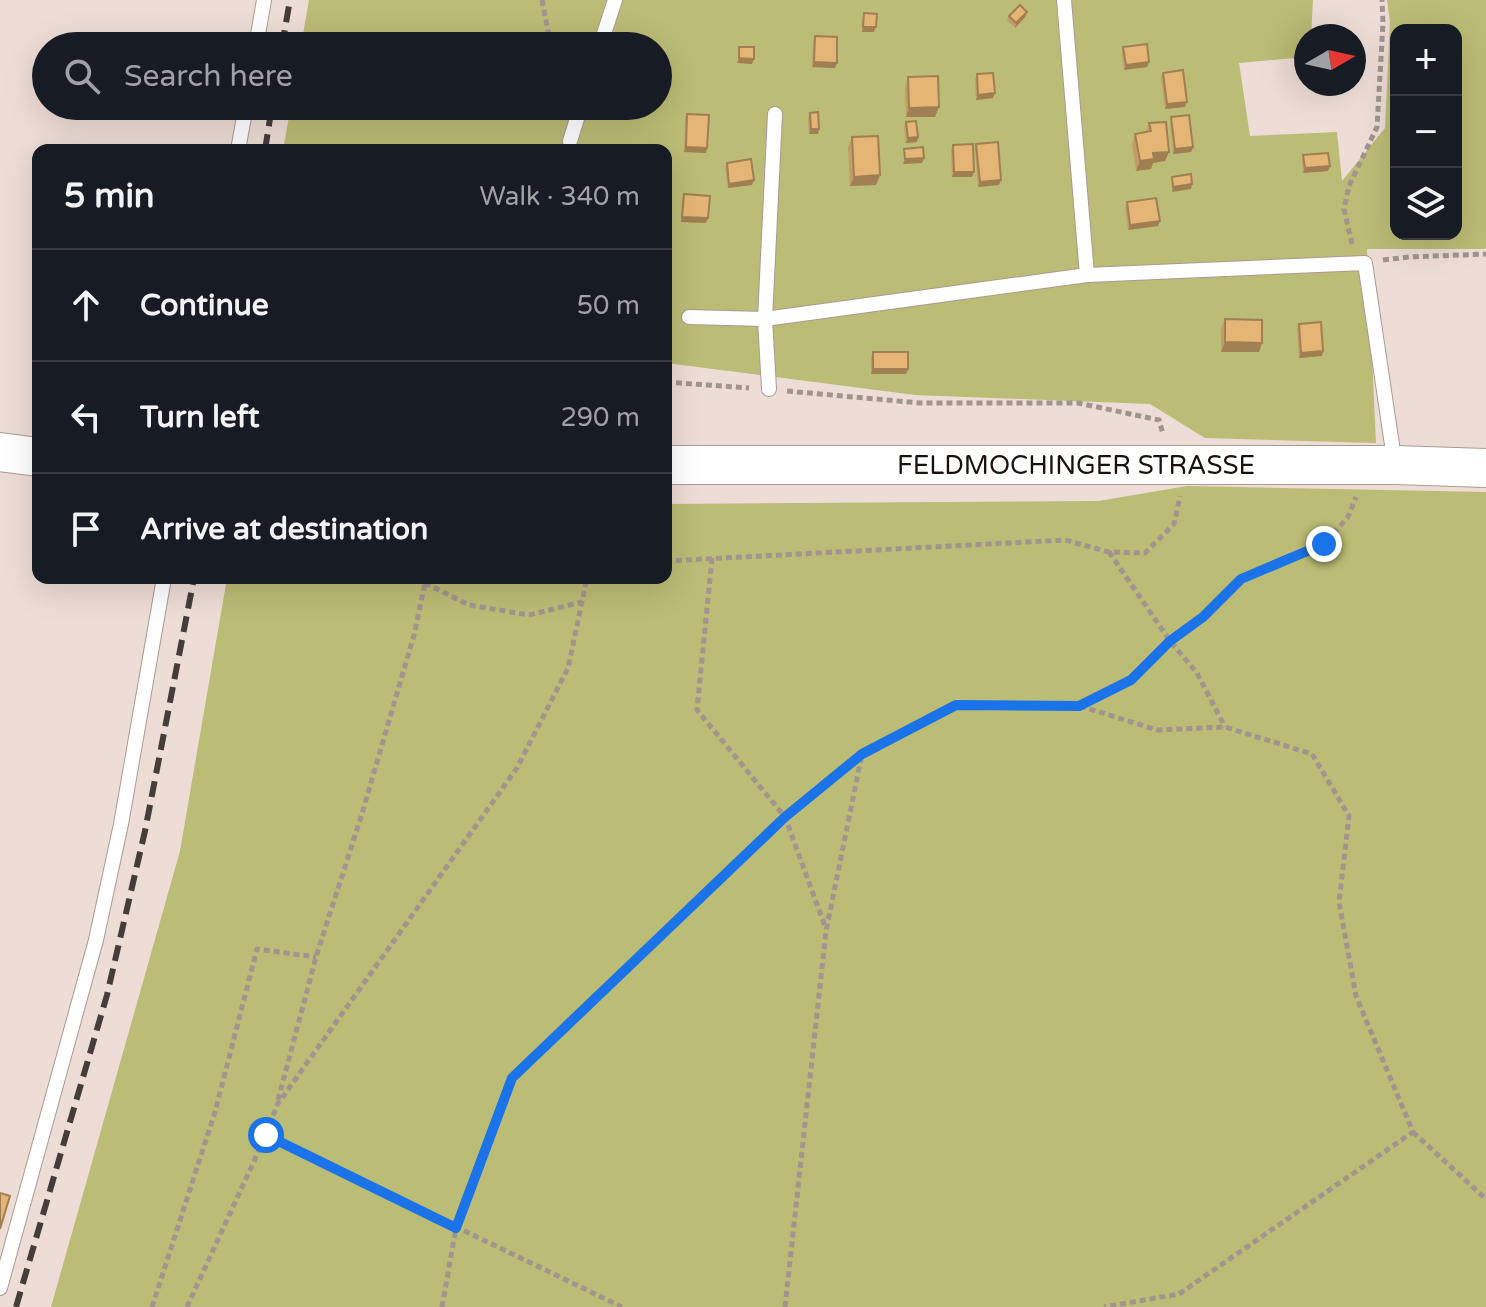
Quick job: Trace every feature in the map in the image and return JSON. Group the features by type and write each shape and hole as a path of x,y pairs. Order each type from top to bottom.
{"main road":[{"path":"0,452 32,456"},
{"name":"FELDMOCHINGER STRASSE","path":"672,465 1395,465 1486,468"},
{"path":"0,466 32,466"}],"lane":[{"path":"258,32 264,0"},
{"path":"605,32 615,0"},
{"path":"1064,0 1087,275"},
{"path":"769,389 765,319 775,114"},
{"path":"239,144 243,120"},
{"path":"570,141 577,120"},
{"path":"689,317 765,319 1087,275 1365,263 1395,465"},
{"path":"0,1288 96,940 121,824 163,584"}],"path":[{"path":"542,0 548,32"},
{"path":"1382,0 1377,127 1349,186 1344,209 1349,241 1365,263 1409,257 1486,254"},
{"path":"672,382 920,403 1078,403 1159,420 1165,442"},
{"path":"672,561 1065,540 1109,552 1145,553 1174,524 1180,492"},
{"path":"1079,706 1131,680 1241,579 1324,544 1348,517 1357,493"},
{"path":"1109,552 1170,641 1197,673 1225,727"},
{"path":"712,558 697,710 785,817 826,931"},
{"path":"187,1307 277,1105 316,957 414,635 425,584"},
{"path":"431,584 469,605 529,615 582,602"},
{"path":"277,1105 517,768 568,668 586,584"},
{"path":"442,1307 456,1228 512,1078 785,817 862,754 956,705 1079,706 1157,730 1225,727 1312,754 1349,816 1339,902 1356,996 1413,1132 1486,1199"},
{"path":"785,1307 826,931 862,754"},
{"path":"152,1307 215,1112 257,949 316,957"},
{"path":"1104,1307 1179,1294 1413,1132"},
{"path":"266,1135 622,1307"}],"green space":[{"path":"309,0 1313,0 1312,24 1294,24 1294,58 1239,63 1250,136 1337,132 1342,181 1385,128 1390,22 1387,0 1486,0 1486,249 1367,249 1376,443 1205,438 1150,404 915,395 672,364 672,144 284,144 288,120 672,120 672,32 303,32"},
{"path":"1187,486 1486,492 1486,1307 51,1307 180,851 226,584 672,584 672,504 1099,501"}],"building":[{"path":"1020,5 1027,12 1016,23 1009,16"},
{"path":"864,13 877,14 876,27 863,27"},
{"path":"815,36 837,37 837,63 814,62"},
{"path":"1147,44 1149,62 1126,65 1123,47"},
{"path":"739,47 754,47 754,59 739,58"},
{"path":"1183,70 1187,102 1167,104 1163,73"},
{"path":"993,73 995,93 978,95 977,74"},
{"path":"938,76 939,107 909,108 908,77"},
{"path":"818,112 819,129 811,129 810,113"},
{"path":"687,114 709,115 707,148 686,147"},
{"path":"1189,115 1193,147 1175,149 1171,117"},
{"path":"916,121 918,137 908,138 906,122"},
{"path":"1166,122 1169,152 1153,153 1154,159 1140,161 1135,134 1151,131 1149,123"},
{"path":"878,136 880,175 854,177 852,137"},
{"path":"998,142 1001,180 980,182 976,144"},
{"path":"973,144 974,172 954,172 953,145"},
{"path":"923,147 924,158 905,159 904,149"},
{"path":"1328,153 1330,166 1305,168 1303,155"},
{"path":"751,159 754,180 729,184 727,163"},
{"path":"1191,174 1192,184 1173,187 1172,177"},
{"path":"684,194 710,196 708,218 682,217"},
{"path":"1156,198 1160,221 1130,225 1127,202"},
{"path":"1225,319 1262,320 1262,343 1225,342"},
{"path":"1321,322 1323,351 1301,353 1299,324"},
{"path":"873,352 908,352 908,369 873,369"},
{"path":"0,1193 10,1196 0,1229"}],"railway":[{"path":"284,32 290,0"},
{"path":"266,144 270,120"},
{"path":"16,1307 107,995 145,831 193,584"}],"route":[{"path":"266,1135 456,1228 512,1078 785,817 862,754 956,705 1079,706 1131,680 1241,579 1324,544"}]}
